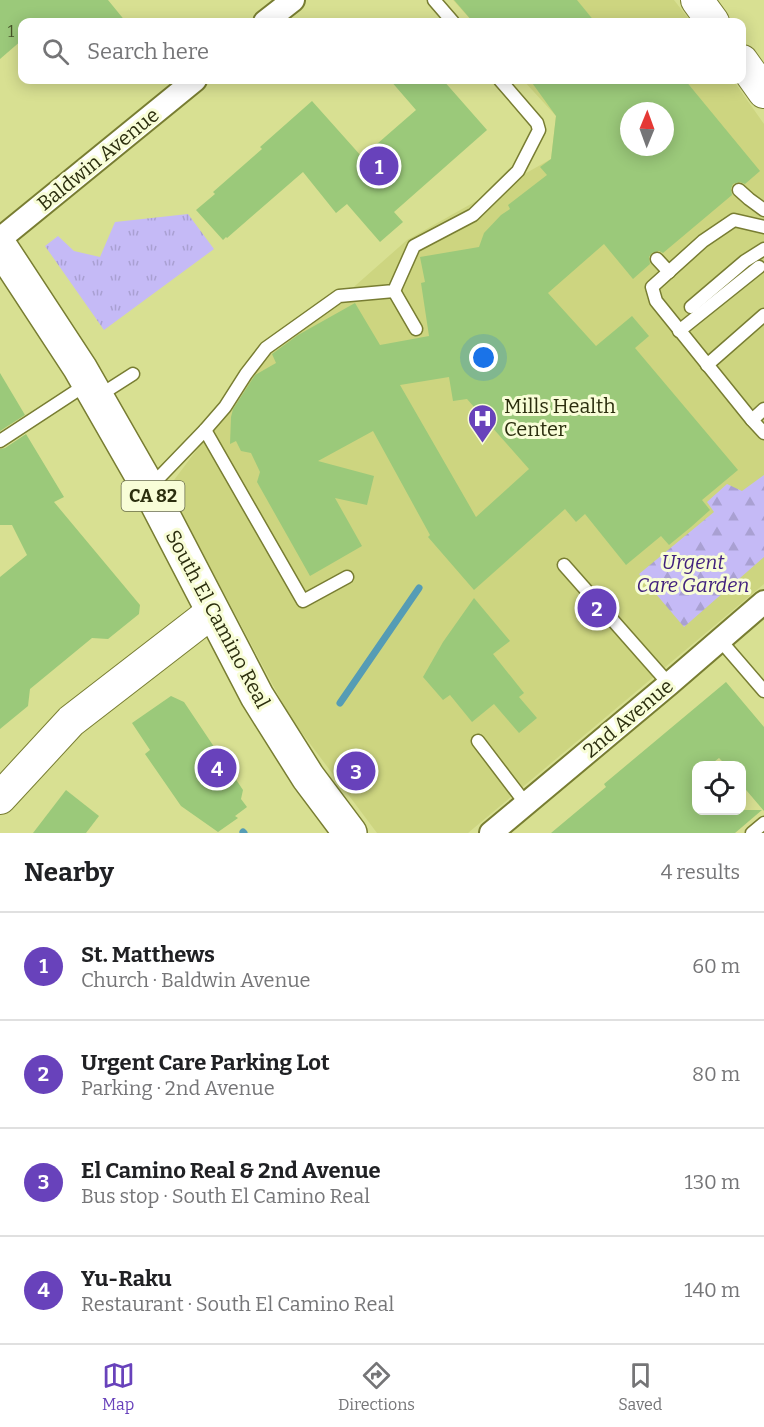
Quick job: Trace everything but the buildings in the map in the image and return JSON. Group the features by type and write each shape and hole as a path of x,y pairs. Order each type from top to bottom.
{"main road":[{"path":"697,0 710,18"},
{"path":"746,68 764,92"},
{"name":"South El Camino Real","path":"0,246 80,368 149,489 212,612 281,737 350,833"},
{"path":"0,798 71,721 212,612"}],"street":[{"path":"270,18 293,0"},
{"name":"Baldwin Avenue","path":"0,239 190,84"},
{"name":"2nd Avenue","path":"491,833 764,602"}],"lane":[{"path":"434,0 450,18"},
{"path":"394,291 414,246 473,215 518,171 539,130 537,123 504,84"},
{"path":"739,189 764,210"},
{"path":"764,227 734,220 703,241 652,287 656,301 679,331 764,433"},
{"path":"691,307 745,261 764,249"},
{"path":"657,259 669,272"},
{"path":"679,331 759,267"},
{"path":"394,291 416,329"},
{"path":"149,489 225,406 266,348 339,296 394,291"},
{"path":"707,365 764,315"},
{"path":"0,441 92,391 133,374"},
{"path":"752,420 764,409"},
{"path":"205,430 303,601 346,577"},
{"path":"564,565 669,684"},
{"path":"720,640 764,692"},
{"path":"478,741 526,804"},
{"path":"752,833 764,823"}],"shaded area":[{"path":"453,0 674,0 688,18 469,18"},
{"name":"Mills Health Center","path":"527,84 736,84 764,124 764,584 468,833 377,833 290,717 168,488 270,349 339,300 407,240 551,159 556,116"}],"green space":[{"path":"188,214 214,249 104,330 45,246 58,236 74,251 100,257 115,222"},
{"name":"Urgent Care Garden","path":"764,475 764,557 684,627 639,574 714,512 707,502 727,484 742,491"}],"waterway":[{"path":"340,703 419,588"}],"place":[{"name":"St. Matthews","path":"379,166"},
{"name":"Mills Health Center","path":"483,444"},
{"name":"Urgent Care Parking Lot","path":"597,608"},
{"name":"Yu-Raku","path":"217,768"},
{"name":"El Camino Real & 2nd Avenue","path":"356,771"}]}
